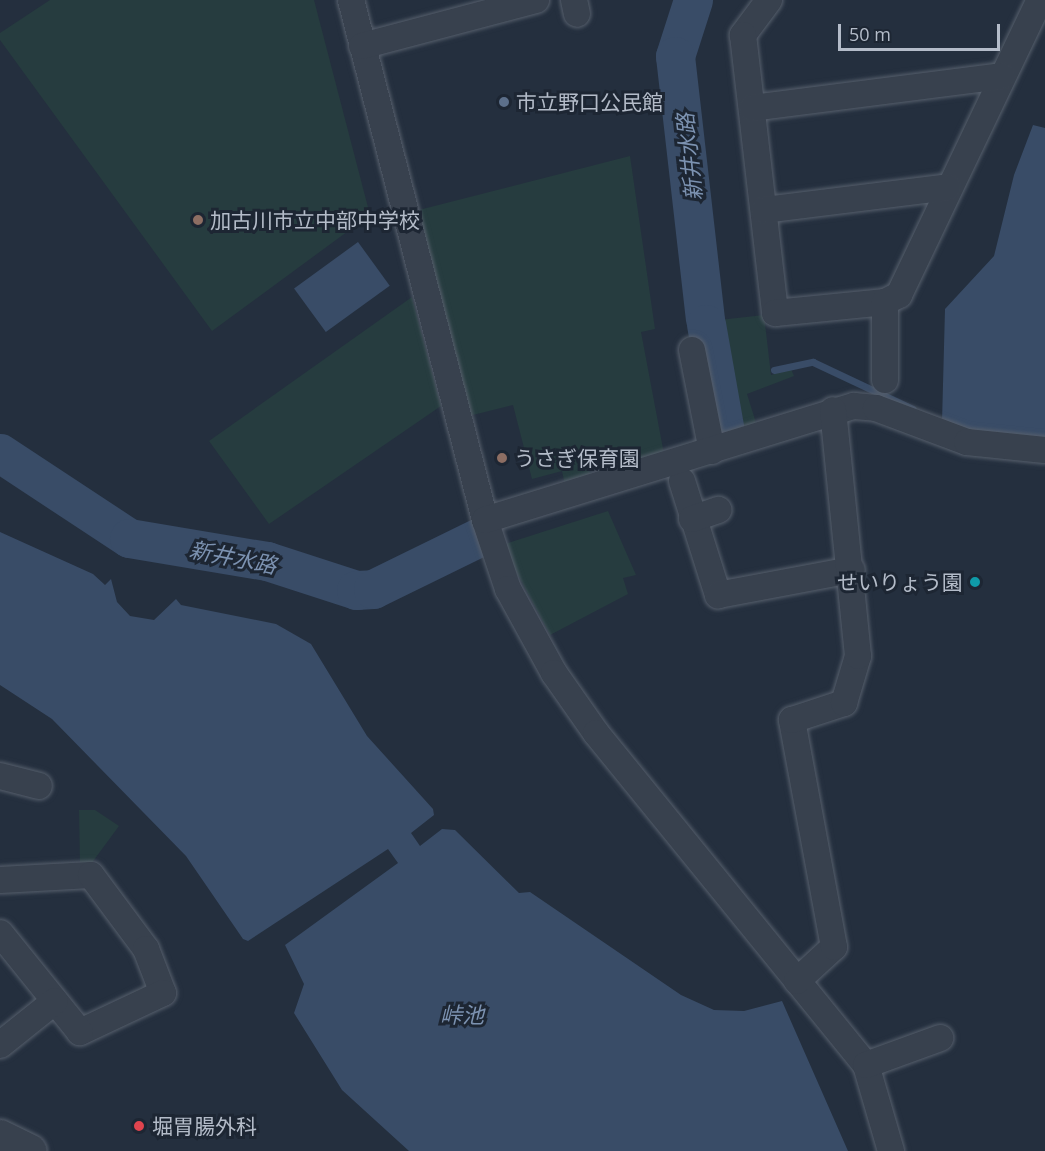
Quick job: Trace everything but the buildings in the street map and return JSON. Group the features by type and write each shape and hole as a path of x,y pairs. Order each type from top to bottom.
{"street":[{"path":"351,0 485,520 508,589 554,673 866,1065 891,1151"},
{"path":"362,46 536,0"},
{"path":"770,0 743,35 775,313 885,303 899,296 948,187 1040,0"},
{"path":"752,108 1002,76"},
{"path":"764,210 948,187"},
{"path":"885,303 885,380"},
{"path":"693,350 723,446"},
{"path":"485,520 833,410 876,408 967,442 1045,450"},
{"path":"797,981 834,948 792,720 844,703 858,656 852,570 833,410"},
{"path":"682,481 692,519 718,594 852,570"},
{"path":"692,519 718,510"},
{"path":"0,776 39,786"},
{"path":"0,880 91,875 146,949 163,993 80,1032 0,933"},
{"path":"0,1045 55,1001"},
{"path":"866,1065 940,1038"},
{"path":"0,1136 31,1151"}],"green space":[{"path":"50,0 314,0 370,215 212,331 0,40 0,33"},
{"path":"630,156 655,329 641,332 664,454 614,471 604,463 589,467 590,475 565,485 562,471 532,479 513,405 469,416 415,211"},
{"path":"412,297 441,406 269,524 209,441"},
{"path":"764,315 771,375 791,369 794,376 747,394 757,426 737,433 719,320"},
{"path":"608,511 636,575 623,578 628,594 550,635 502,545"},
{"path":"79,810 95,810 119,826 91,864 80,864"}],"water":[{"path":"1033,125 1045,128 1045,441 973,435 942,422 945,309 994,256 1014,175"},
{"path":"358,242 390,286 326,332 294,288"},
{"name":"峠池","path":"0,532 93,574 105,585 111,579 117,602 130,616 154,620 176,599 181,605 276,624 311,644 367,736 433,809 434,815 411,833 420,846 442,829 455,830 519,893 530,892 681,995 714,1010 744,1011 782,1001 848,1151 409,1151 342,1090 294,1013 304,984 285,945 398,863 388,849 248,941 243,939 186,856 52,719 0,685"}],"waterway":[{"name":"新井水路","path":"693,0 675,56 705,318"},
{"name":"新井水路","path":"706,324 725,432"},
{"path":"774,370 813,362 913,409"},
{"name":"新井水路","path":"0,453 129,538 267,561 356,590 373,589 477,538"}],"place":[{"name":"市立野口公民館","path":"504,102"},
{"name":"加古川市立中部中学校","path":"198,220"},
{"name":"うさぎ保育園","path":"502,458"},
{"name":"せいりょう園","path":"975,582"},
{"name":"堀胃腸外科","path":"139,1126"}]}
